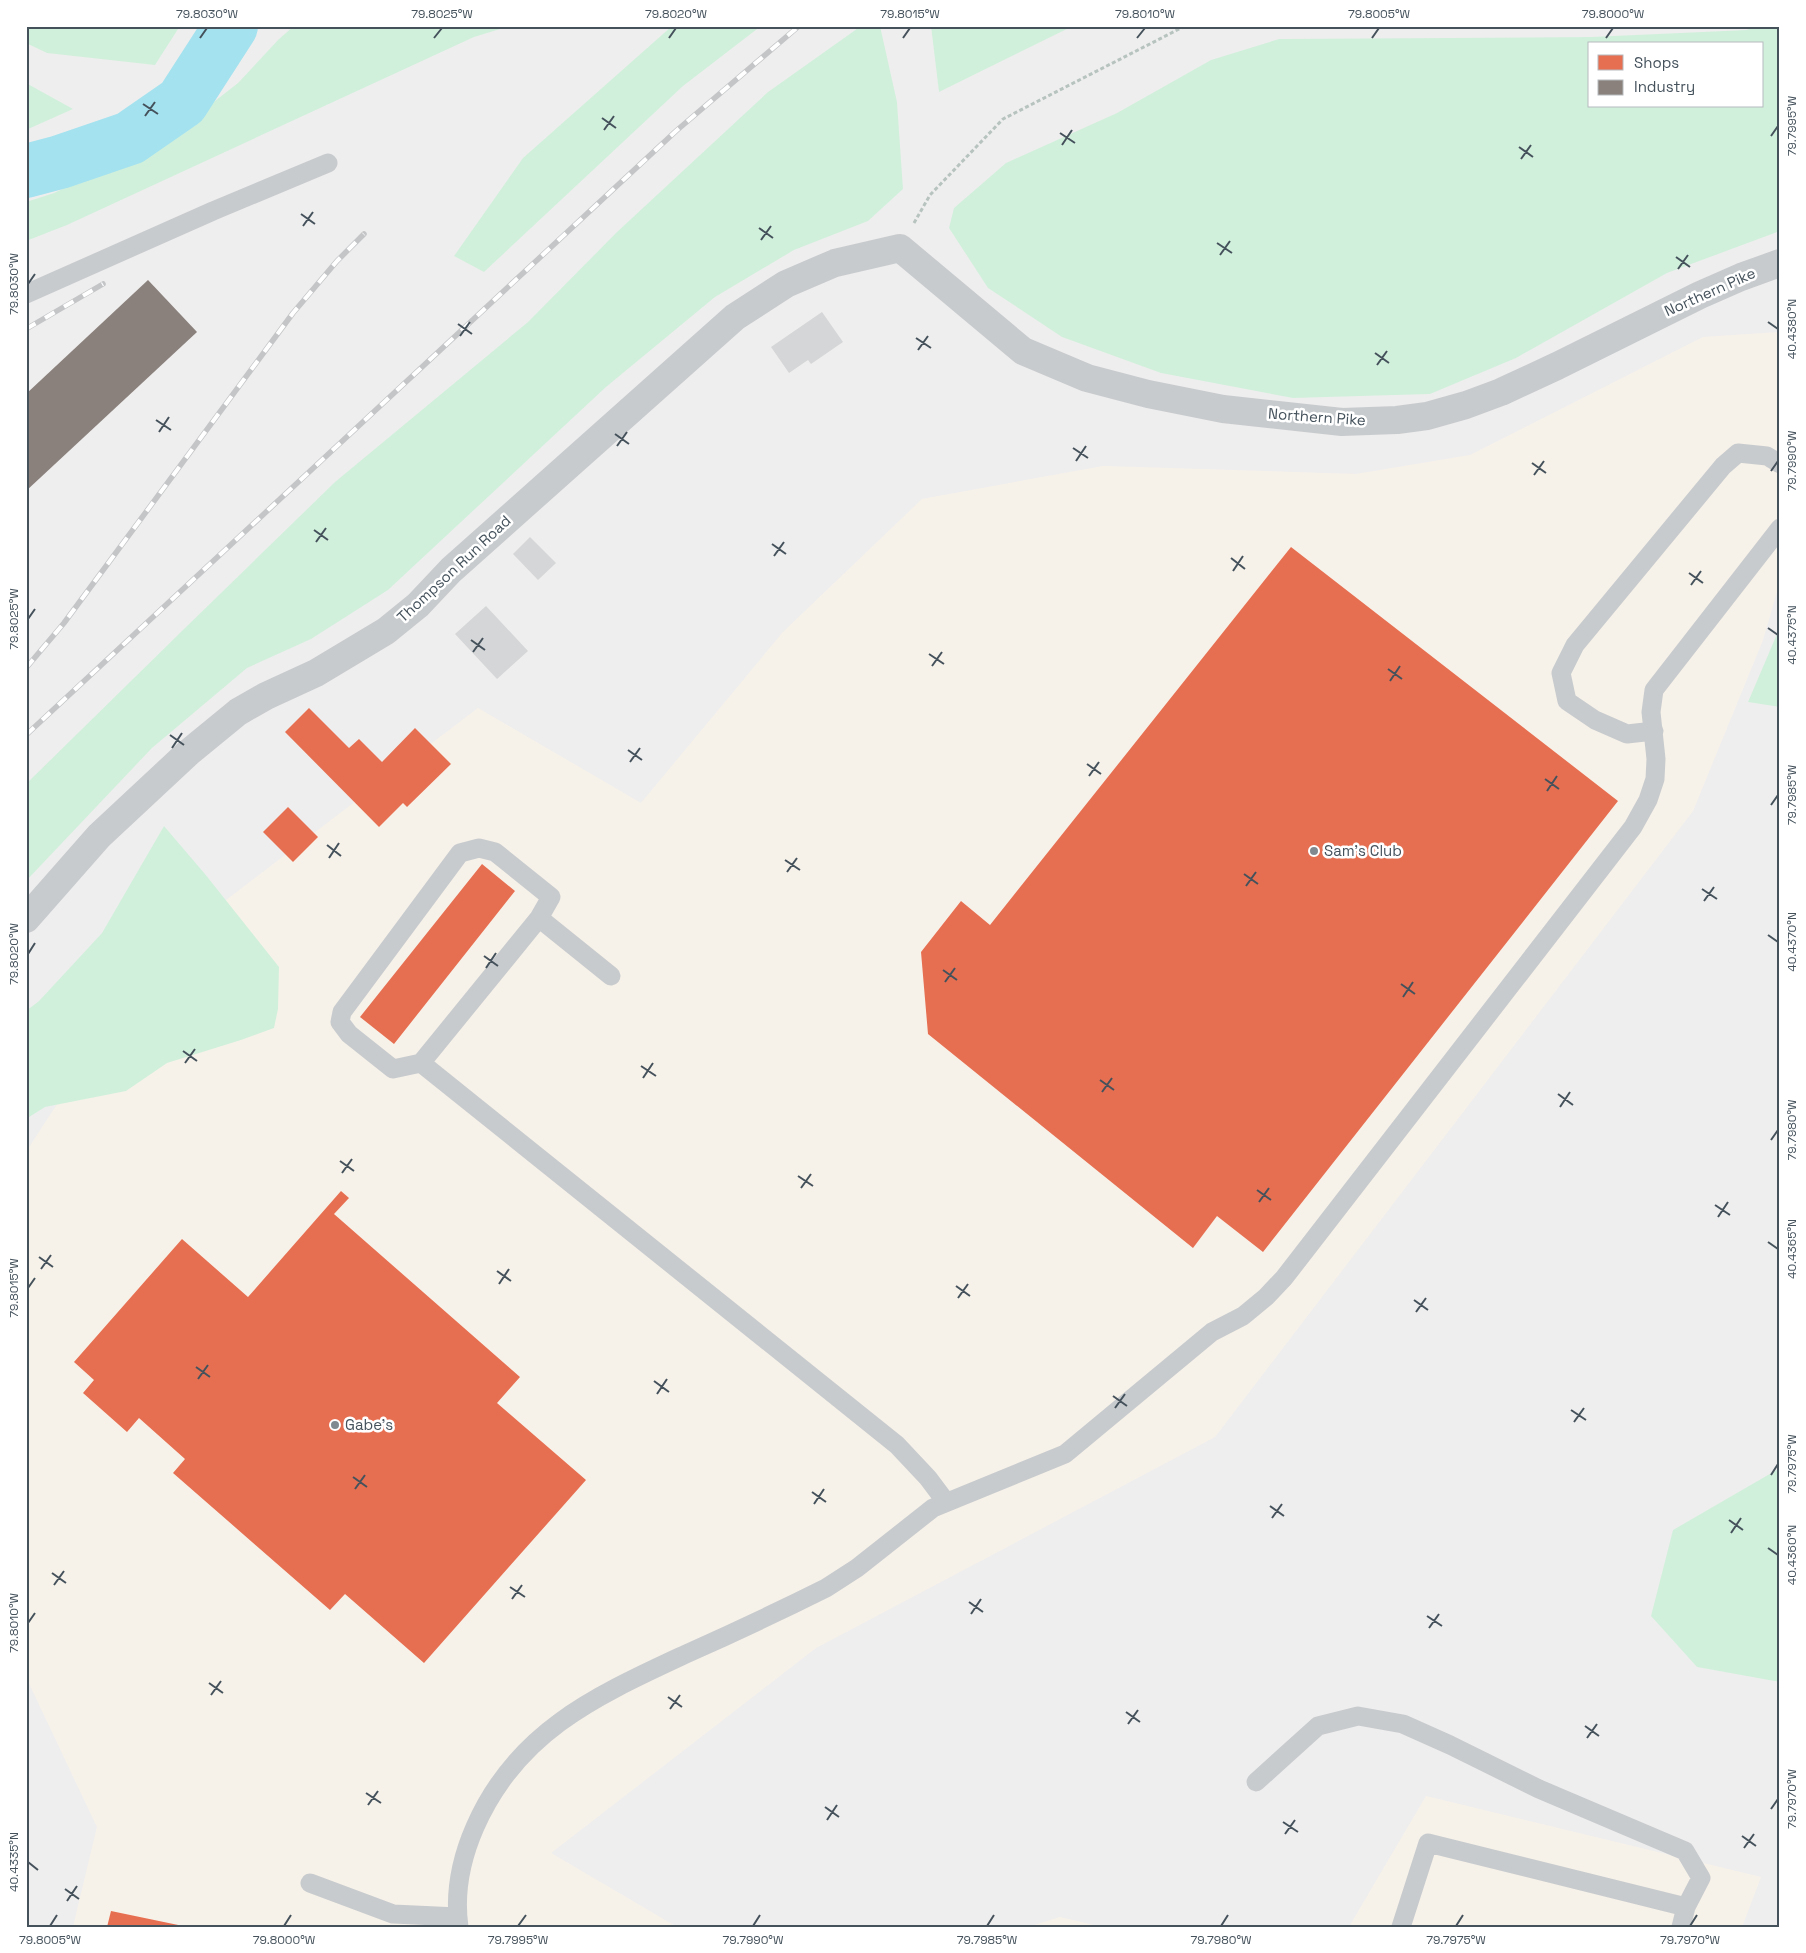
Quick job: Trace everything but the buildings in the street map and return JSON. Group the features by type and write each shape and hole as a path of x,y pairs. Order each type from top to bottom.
{"street":[{"name":"Northern Pike","path":"900,248 1023,352 1087,378 1148,394 1222,409 1342,422 1397,420 1427,416 1466,405 1557,366 1700,295 1780,263"},
{"name":"Thompson Run Road","path":"26,919 99,836 188,753 238,712 266,696 316,673 386,631 418,605 451,570 736,317 786,284 819,270 836,263 900,248"}],"lane":[{"path":"26,294 213,211 328,163"},
{"path":"1654,731 1627,734 1595,720 1567,701 1561,673 1574,645 1723,466 1738,454 1767,456 1780,464"},
{"path":"310,1883 394,1914 458,1922 460,1869 477,1823 503,1779 519,1758 549,1730 577,1709 619,1685 826,1588 856,1568 933,1508 1065,1454 1212,1332 1242,1316 1266,1297 1284,1278 1633,827 1648,800 1655,779 1656,759 1651,712 1654,690 1780,528"},
{"path":"480,848 495,852 550,897 539,918 421,1063 393,1069 349,1034 340,1022 342,1012 460,853 480,848"},
{"path":"539,918 611,976"},
{"path":"421,1063 898,1445 928,1478 946,1502"},
{"path":"1256,1782 1318,1726 1358,1716 1403,1724 1539,1789 1685,1851 1701,1878 1686,1906 1681,1927"},
{"path":"1401,1927 1428,1843 1686,1906"}],"path":[{"path":"930,195 1003,119 1185,26"}],"shaded area":[{"path":"1780,332 1780,581 1763,640 1693,811 1215,1437 816,1648 551,1853 677,1927 73,1927 97,1827 26,1677 26,1152 154,955 478,708 641,803 783,632 922,499 1103,466 1356,474 1470,455 1703,337"},
{"path":"1426,1796 1761,1877 1742,1927 1349,1927"},
{"path":"1060,1917 1102,1927 1028,1927"}],"green space":[{"path":"26,26 180,26 155,65 47,53 26,43"},
{"path":"294,26 510,26 474,37 67,225 26,241 26,202 54,193 165,140 238,83 279,39"},
{"path":"672,26 761,26 683,86 484,272 454,256 523,158"},
{"path":"861,26 880,26 897,102 903,189 868,221 794,250 715,297 606,387 388,590 311,639 247,668 152,748 26,881 26,784 335,482 528,322 617,232 768,92"},
{"path":"931,26 1073,26 939,92"},
{"path":"1760,26 1780,26 1780,231 1667,273 1516,358 1430,394 1293,398 1161,373 1062,337 988,288 949,228 954,208 1006,163 1117,113 1211,60 1279,39 1591,37 1746,30"},
{"path":"26,83 73,109 26,130"},
{"path":"1780,627 1780,707 1748,702"},
{"path":"164,826 279,967 278,1009 274,1028 167,1063 126,1091 45,1107 26,1119 26,1011 39,1001 102,933"},
{"path":"1780,1468 1780,1682 1697,1667 1651,1616 1673,1530"}],"waterway":[{"path":"26,171 60,162 130,138 182,102 231,26"}],"railway":[{"path":"26,735 676,131 799,26"},
{"path":"26,668 64,623 293,313 337,261 364,234"},
{"path":"26,329 103,284"}],"place":[{"name":"Sam's Club","path":"1314,851"},
{"name":"Gabe's","path":"335,1425"}]}
